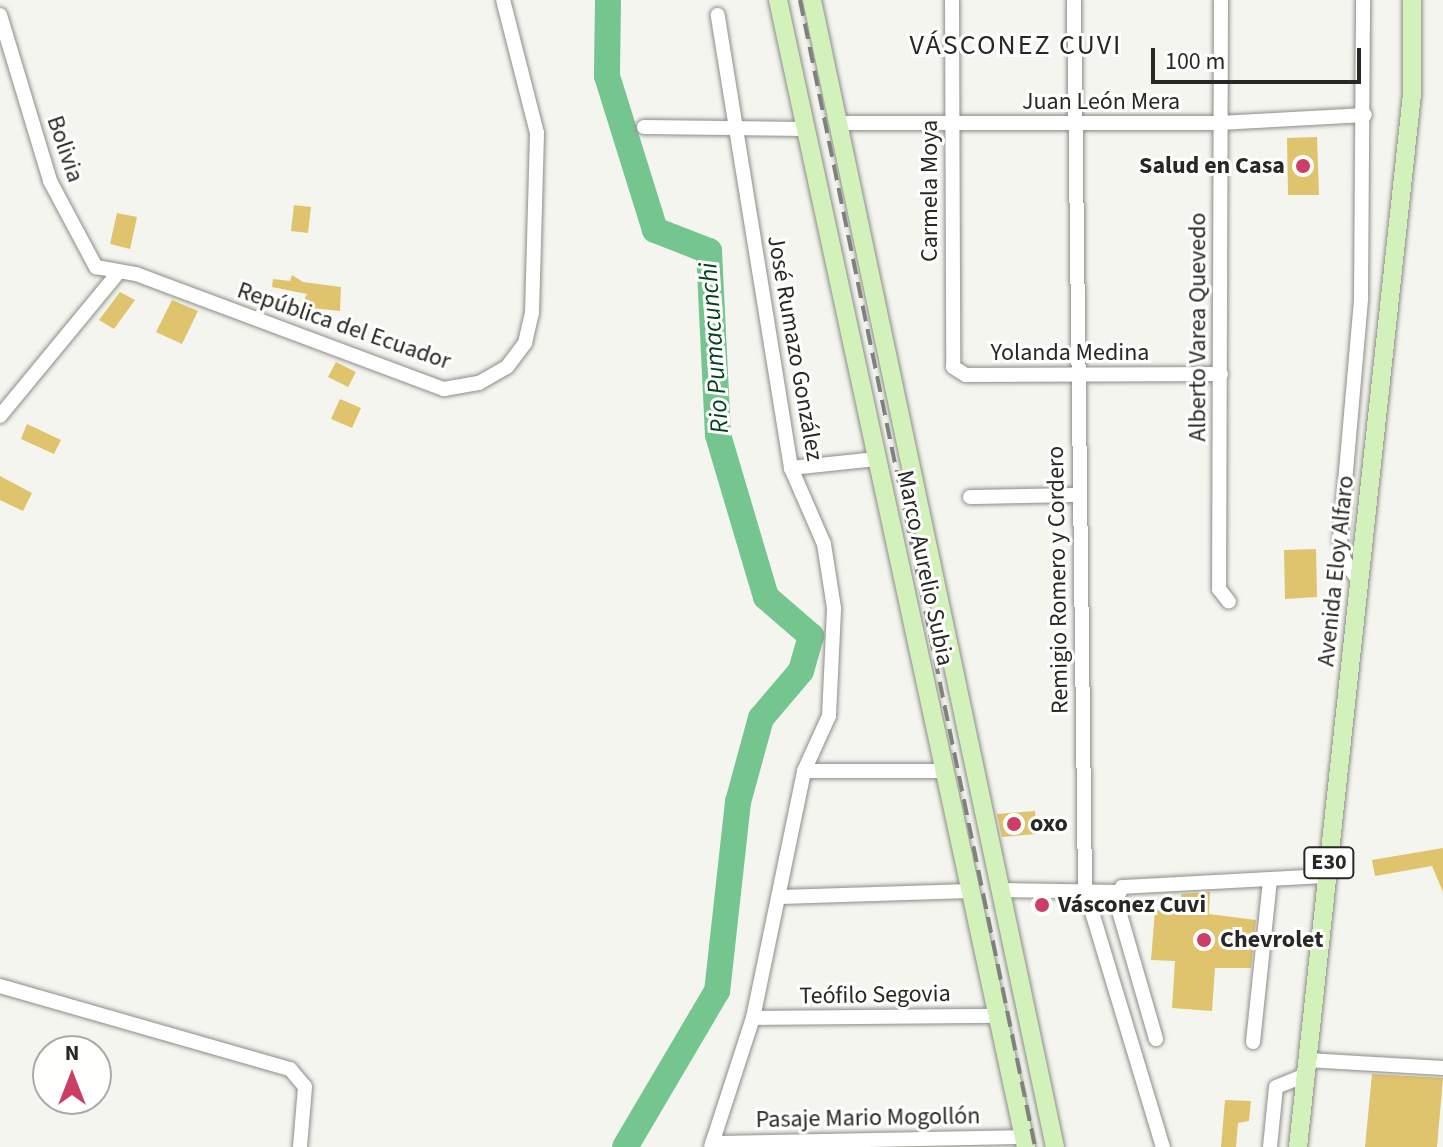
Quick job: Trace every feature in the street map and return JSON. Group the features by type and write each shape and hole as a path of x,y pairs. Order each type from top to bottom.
{"main road":[{"name":"Marco Aurelio Subia","path":"778,0 1025,1142"},
{"name":"Marco Aurelio Subia","path":"812,0 1055,1147"},
{"name":"Avenida Eloy Alfaro","path":"1298,1147 1412,95 1412,0"}],"street":[{"name":"República del Ecuador","path":"118,273 136,274 444,389 479,383 507,367 525,343 532,313 537,133 503,0"},
{"name":"Carmela Moya","path":"952,0 953,367 966,375"},
{"name":"Remigio Romero y Cordero","path":"1074,0 1075,376 1085,889 1163,1147"},
{"name":"Alberto Varea Quevedo","path":"1221,0 1219,589 1229,602"},
{"path":"1358,580 1344,560 1340,540 1361,298 1365,115 1363,0"},
{"name":"Bolivia","path":"0,15 50,181 96,267 118,273"},
{"name":"José Rumazo González","path":"712,1145 753,1018 804,771 829,716 834,608 824,544 791,468 718,15"},
{"name":"Juan León Mera","path":"838,123 1220,123 1365,115"},
{"path":"644,127 806,129"},
{"path":"0,416 118,273"},
{"name":"Yolanda Medina","path":"966,375 1221,374"},
{"path":"791,468 877,459"},
{"path":"970,497 1078,495"},
{"path":"804,771 945,771"},
{"path":"1118,892 1122,887 1327,876"},
{"path":"1253,1042 1270,881"},
{"path":"1000,890 1085,889 1118,892"},
{"path":"780,897 970,891"},
{"path":"1118,892 1156,1039"},
{"path":"0,986 290,1069 305,1087 300,1147"},
{"name":"Teófilo Segovia","path":"753,1018 997,1016"},
{"path":"1270,1147 1276,1087 1306,1068 1443,1068"},
{"name":"Pasaje Mario Mogollón","path":"712,1145 1025,1142"}],"building":[{"name":"Salud en Casa","path":"1317,137 1319,195 1288,195 1287,138"},
{"path":"294,205 311,207 308,233 291,231"},
{"path":"117,213 137,217 130,249 110,244"},
{"path":"292,275 303,282 341,287 340,311 301,307 307,294 272,287 273,279 290,281"},
{"path":"120,292 135,300 114,329 99,320"},
{"path":"172,300 198,311 182,344 156,332"},
{"path":"336,362 356,372 348,387 328,377"},
{"path":"340,399 361,408 352,428 331,419"},
{"path":"27,424 61,440 54,454 21,439"},
{"path":"0,476 32,493 23,511 0,500"},
{"path":"1316,549 1317,597 1285,599 1284,550"},
{"name":"oxo","path":"1035,811 1037,834 1002,837 997,814"},
{"path":"1443,848 1443,892 1432,866 1375,876 1372,860"},
{"name":"Chevrolet","path":"1210,892 1209,914 1256,920 1251,968 1215,968 1212,1011 1172,1008 1175,961 1151,960 1155,910 1182,912 1181,894"},
{"path":"1372,1074 1443,1078 1437,1147 1365,1147"},
{"path":"1225,1100 1251,1101 1249,1121 1238,1123 1236,1147 1221,1147"}],"waterway":[{"name":"Rio Pumacunchi","path":"608,0 607,76 655,230 709,251 718,435 766,597 811,636 801,671 761,718 738,802 717,991 625,1147"}],"railway":[{"path":"800,0 1035,1147"}],"place":[{"name":"Salud en Casa","path":"1303,166"},
{"name":"oxo","path":"1014,824"},
{"name":"Vásconez Cuvi","path":"1042,905"},
{"name":"Chevrolet","path":"1204,940"}],"district":[{"name":"VÁSCONEZ CUVI","path":"1016,45"}]}
